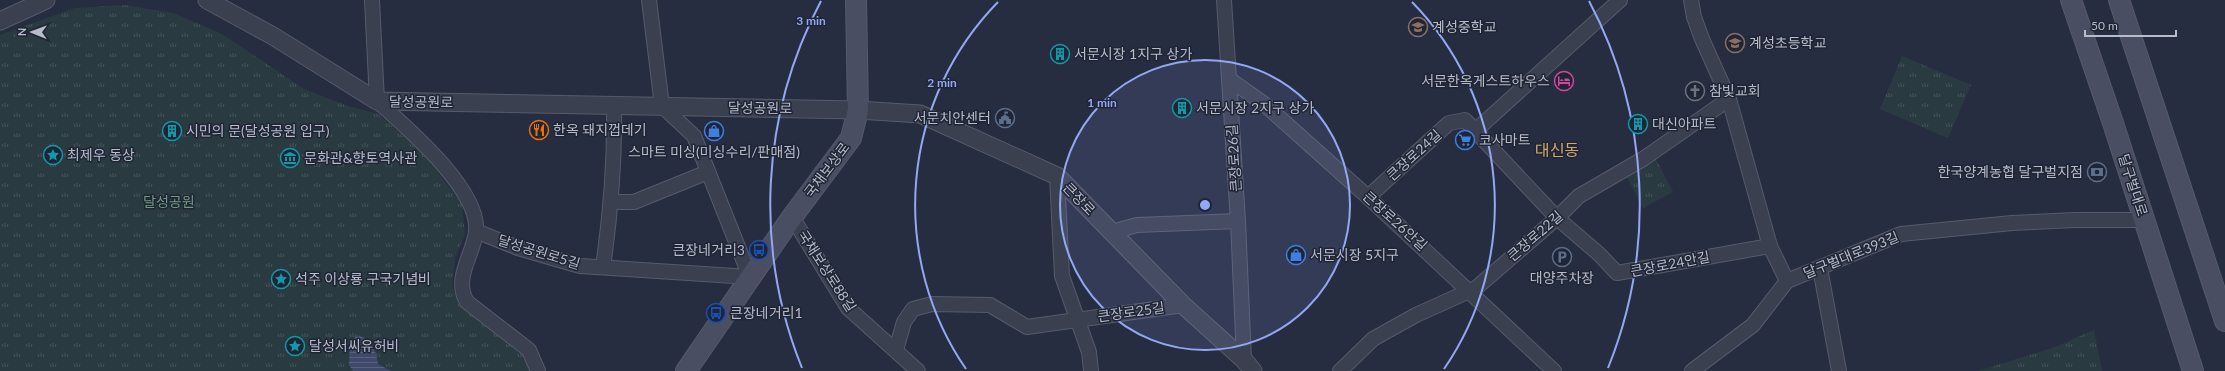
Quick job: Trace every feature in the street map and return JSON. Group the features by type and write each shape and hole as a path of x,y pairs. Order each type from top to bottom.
{"main road":[{"name":"국채보상로","path":"686,371 792,217 851,138 858,110 856,0"},
{"name":"달구벌대로","path":"2071,0 2193,371"},
{"path":"2119,0 2225,321"}],"street":[{"path":"0,21 46,0"},
{"name":"달성공원로","path":"207,0 273,36 377,101 858,110"},
{"path":"372,0 377,101 432,152 459,184 473,214 476,231 462,278 461,292 467,302 530,350 538,371"},
{"path":"614,106 615,157 612,202 603,267 750,277 694,136 662,106 649,0"},
{"name":"큰장로26길","path":"1224,0 1248,365"},
{"path":"1475,132 1620,0"},
{"path":"1691,0 1694,17 1702,39 1729,98 1770,246 1787,280"},
{"name":"큰장로26안길","path":"1229,79 1263,103 1368,197 1470,290 1554,371"},
{"name":"큰장로22길","path":"1345,370 1373,339 1416,314 1476,288 1557,218 1579,196 1643,159 1729,98"},
{"name":"큰장로","path":"858,110 920,114 1057,176 1183,305 1248,365"},
{"name":"큰장로24안길","path":"1465,120 1557,218 1599,254 1617,274 1770,246"},
{"name":"큰장로24길","path":"1368,197 1449,124 1465,120"},
{"path":"612,202 634,202 708,172"},
{"name":"큰장로25길","path":"1057,176 1062,276 1090,352 1091,371"},
{"name":"국채보상로88길","path":"792,217 848,308 918,371"},
{"path":"1112,232 1137,226 1238,220"},
{"name":"달구벌대로393길","path":"1692,371 1753,325 1787,280 1820,268 1901,234 2012,223 2075,220 2144,220"},
{"name":"달성공원로5길","path":"476,231 518,248 580,266 603,267"},
{"path":"1820,268 1839,371"},
{"name":"큰장로25길","path":"896,350 904,322 913,309 932,304 990,305 1027,327 1183,305"}],"green space":[{"name":"달성공원","path":"125,5 173,13 222,34 304,89 348,106 378,114 423,153 462,204 465,235 455,258 452,286 458,302 526,356 530,371 0,371 0,35 75,8"},
{"path":"1902,56 1971,85 1948,138 1880,109"},
{"path":"1656,159 1673,192 1643,208 1626,175"},
{"path":"2094,330 2102,371 1978,371 2055,347"}],"water":[{"path":"358,335 370,343 376,354 378,364 391,371 353,371 349,365 350,342"}],"place":[{"name":"계성중학교","path":"1418,27"},
{"name":"계성초등학교","path":"1735,43"},
{"name":"서문시장 1지구 상가","path":"1060,54"},
{"name":"서문한옥게스트하우스","path":"1564,81"},
{"name":"참빛교회","path":"1695,91"},
{"name":"서문시장 2지구 상가","path":"1182,108"},
{"name":"서문치안센터","path":"1005,118"},
{"name":"대신아파트","path":"1638,124"},
{"name":"한옥 돼지껍데기","path":"539,130"},
{"name":"시민의 문(달성공원 입구)","path":"172,131"},
{"name":"스마트 미싱(미싱수리/판매점)","path":"714,131"},
{"name":"코사마트","path":"1465,140"},
{"name":"최제우 동상","path":"53,155"},
{"name":"문화관&향토역사관","path":"290,158"},
{"name":"한국양계농협 달구벌지점","path":"2097,172"},
{"name":"큰장네거리3","path":"759,250"},
{"name":"서문시장 5지구","path":"1296,255"},
{"name":"대양주차장","path":"1562,257"},
{"name":"석주 이상룡 구국기념비","path":"281,279"},
{"name":"큰장네거리1","path":"716,313"},
{"name":"달성서씨유허비","path":"295,346"}],"district":[{"name":"대신동","path":"1557,150"}]}
